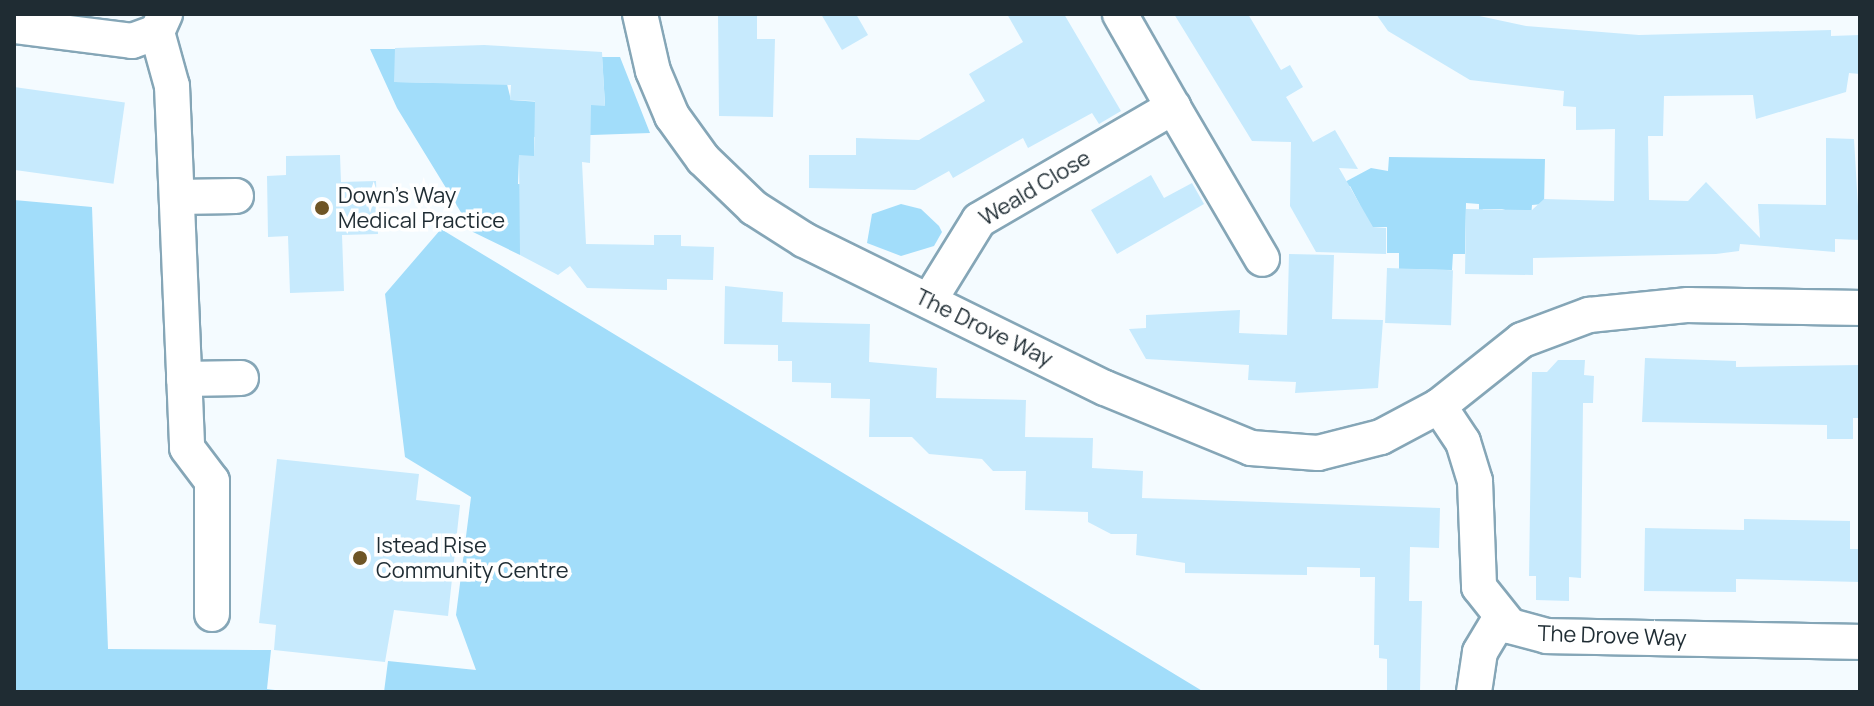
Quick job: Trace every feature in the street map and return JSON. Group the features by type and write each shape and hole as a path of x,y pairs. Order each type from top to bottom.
{"street":[{"name":"The Drove Way","path":"640,14 667,106 718,175 797,236 1179,422 1251,448 1298,454 1349,448 1439,406 1522,340 1589,315 1684,305 1860,308"},
{"path":"1120,14 1262,259"},
{"path":"14,26 119,42 161,23 172,77 187,448 212,481 212,614"},
{"name":"Weald Close","path":"929,301 979,220 1173,107"},
{"path":"177,197 236,196"},
{"path":"184,379 241,378"},
{"path":"1439,406 1471,464 1478,579 1500,619 1480,652 1474,692"},
{"name":"The Drove Way","path":"1500,619 1547,636 1860,642"}],"shaded area":[{"path":"370,49 395,49 395,82 507,84 511,100 582,105 605,105 602,57 620,57 650,133 534,137 534,156 519,156 518,184 531,185 520,255 473,232 397,108"},
{"path":"1389,157 1545,159 1544,204 1532,205 1531,218 1502,209 1483,209 1479,217 1479,204 1466,203 1465,254 1453,254 1452,270 1399,269 1399,253 1387,253 1387,227 1351,227 1360,205 1350,186 1343,189 1343,183 1371,168 1388,171"},
{"path":"14,200 92,207 108,649 271,650 267,689 291,692 14,692"},
{"path":"901,204 921,209 939,226 942,232 934,246 901,256 867,243 872,214"},
{"path":"441,229 1204,692 384,692 388,661 476,670 456,615 471,497 405,457 385,294"}],"building":[{"path":"718,14 757,14 757,39 775,39 773,117 719,116"},
{"path":"821,14 856,14 868,35 842,50"},
{"path":"1007,14 1064,14 1121,111 1099,124 1092,113 1028,148 1023,138 953,178 949,171 915,190 809,188 809,155 856,155 856,138 919,140 985,101 969,74 1023,42"},
{"path":"1174,14 1248,14 1281,70 1290,65 1303,87 1286,97 1313,142 1335,130 1358,169 1339,168 1373,227 1386,228 1386,254 1316,252 1290,206 1291,142 1252,141"},
{"path":"1376,14 1470,14 1526,26 1639,35 1831,30 1831,36 1860,35 1860,74 1849,73 1846,92 1756,119 1753,95 1664,96 1663,136 1648,136 1649,200 1688,201 1706,182 1760,238 1758,204 1826,205 1826,138 1854,139 1860,240 1835,239 1835,252 1740,244 1739,251 1716,254 1533,258 1533,275 1465,274 1466,209 1532,210 1544,199 1614,201 1615,129 1576,130 1576,107 1563,106 1564,91 1470,80 1388,31"},
{"path":"484,45 602,52 605,106 591,105 590,163 582,162 586,244 654,245 654,235 681,235 681,246 714,247 713,280 667,279 667,290 587,288 570,266 558,275 520,255 519,155 534,156 535,101 510,100 511,85 394,82 395,48"},
{"path":"14,87 125,103 113,184 14,170"},
{"name":"Down's Way Medical Practice","path":"340,155 341,182 376,181 378,234 342,235 344,291 290,293 288,236 268,237 267,176 286,175 286,156"},
{"path":"1151,175 1164,198 1192,183 1204,204 1117,254 1091,210"},
{"path":"1289,254 1334,255 1332,319 1383,320 1378,388 1295,393 1296,382 1248,380 1249,365 1146,359 1129,329 1146,328 1146,315 1240,310 1239,333 1287,335"},
{"path":"1387,268 1453,270 1451,325 1385,323"},
{"path":"725,286 783,292 782,322 870,324 869,362 937,368 936,398 1026,400 1025,437 1093,438 1092,468 1143,471 1142,498 1440,508 1439,548 1410,547 1409,601 1422,601 1420,692 1387,692 1387,659 1379,658 1379,645 1374,645 1375,577 1360,577 1360,568 1307,567 1307,575 1185,573 1185,563 1136,555 1137,534 1111,534 1088,522 1088,512 1025,510 1026,471 993,471 982,459 929,454 912,437 869,437 870,399 831,398 831,383 792,382 792,361 778,361 778,345 724,344"},
{"path":"1645,358 1736,361 1736,367 1860,365 1860,418 1853,418 1853,439 1827,439 1827,425 1642,422"},
{"path":"1558,360 1585,360 1584,375 1594,376 1593,403 1583,403 1581,578 1569,577 1569,601 1536,600 1536,576 1529,576 1532,372 1547,372"},
{"name":"Istead Rise Community Centre","path":"277,459 419,474 416,500 460,505 448,616 394,610 385,662 274,650 276,625 259,623"},
{"path":"1744,519 1850,521 1850,549 1860,549 1860,582 1736,579 1736,592 1644,591 1645,528 1744,530"}],"place":[{"name":"Down's Way Medical Practice","path":"322,208"},
{"name":"Istead Rise Community Centre","path":"360,558"}]}
